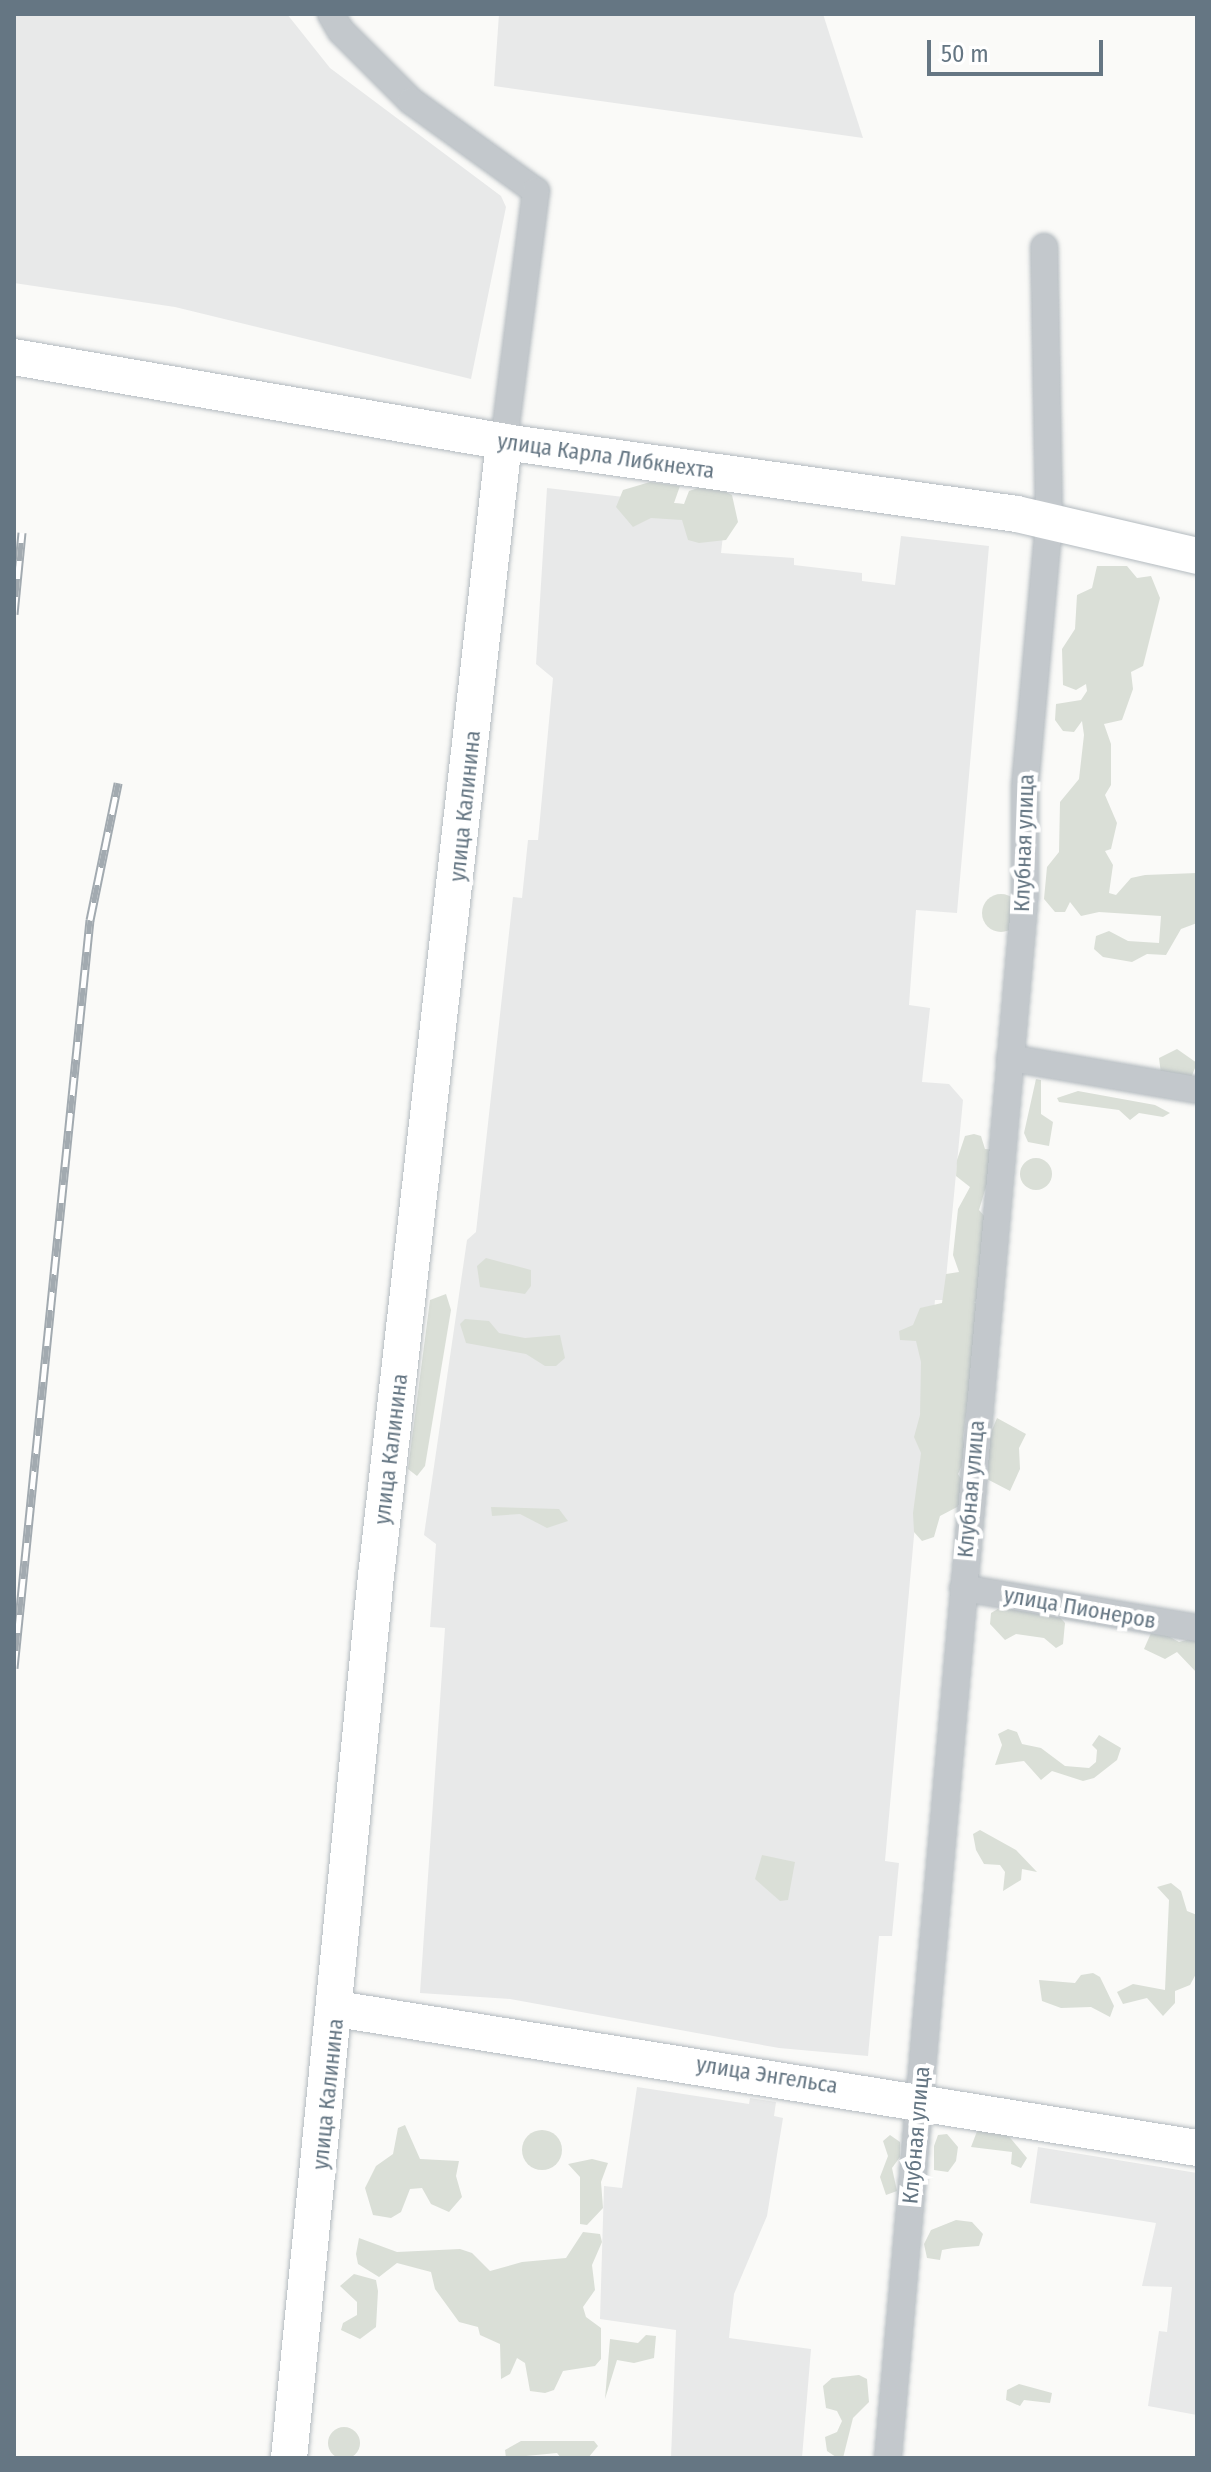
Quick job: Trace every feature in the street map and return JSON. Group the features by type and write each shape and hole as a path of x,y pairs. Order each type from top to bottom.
{"street":[{"path":"331,14 341,31 411,101 536,191 504,442"},
{"name":"Клубная улица","path":"888,2458 1025,894 1025,786 1049,520 1044,247"},
{"name":"улица Карла Либкнехта","path":"14,357 504,442 1049,520 1197,556"},
{"name":"улица Калинина","path":"289,2458 337,2009 376,1576 504,442"},
{"path":"1010,1058 1197,1090"},
{"name":"улица Пионеров","path":"963,1588 1197,1628"},
{"name":"улица Энгельса","path":"337,2009 1197,2148"}],"shaded area":[{"path":"14,14 287,14 330,68 501,196 506,207 471,379 175,307 14,283"},
{"path":"499,14 823,14 863,138 494,86"},
{"path":"650,482 680,486 674,503 684,504 689,491 698,488 720,489 732,495 738,522 726,540 699,543 688,540 682,520 651,518 633,527 616,507 623,490"},
{"path":"547,488 726,509 721,553 794,558 794,565 862,573 862,581 895,585 901,536 989,546 957,913 916,910 909,1005 930,1008 922,1082 949,1084 963,1100 944,1300 935,1300 885,1861 899,1863 892,1936 879,1936 868,2056 779,2048 510,1999 420,1993 445,1628 430,1627 436,1544 424,1535 467,1240 476,1232 513,897 522,898 528,840 538,840 553,678 536,664"},
{"path":"1097,566 1127,566 1137,578 1151,576 1160,598 1143,666 1131,672 1133,689 1122,720 1104,724 1111,744 1111,785 1105,795 1117,823 1111,849 1105,851 1113,865 1109,893 1116,895 1131,878 1197,873 1197,923 1181,929 1166,955 1147,954 1132,962 1103,957 1094,949 1096,936 1109,931 1128,941 1159,943 1161,916 1099,912 1081,916 1070,902 1065,912 1055,912 1044,899 1047,867 1059,852 1060,802 1079,779 1084,735 1082,721 1074,732 1063,731 1055,720 1056,704 1081,700 1087,691 1086,684 1076,690 1063,685 1062,649 1075,629 1077,595 1092,588"},
{"path":"1001,894 1014,900 1020,913 1014,926 1001,932 988,926 982,913 988,900"},
{"path":"1177,1049 1197,1063 1191,1078 1161,1074 1159,1058"},
{"path":"1036,1079 1041,1080 1041,1114 1053,1122 1049,1146 1028,1142 1024,1133"},
{"path":"1078,1091 1155,1105 1170,1113 1163,1117 1139,1113 1130,1120 1119,1110 1059,1102 1057,1098"},
{"path":"965,1136 981,1136 985,1149 997,1150 979,1210 986,1218 981,1300 974,1302 979,1306 963,1439 967,1454 958,1474 963,1482 959,1506 940,1516 934,1537 922,1541 914,1532 913,1513 921,1453 914,1437 920,1415 921,1362 916,1341 900,1340 899,1331 913,1325 920,1308 942,1303 946,1274 959,1272 953,1255 958,1209 970,1187 956,1176 957,1160"},
{"path":"1036,1158 1047,1163 1052,1174 1047,1185 1036,1190 1025,1185 1020,1174 1025,1163"},
{"path":"486,1258 531,1270 531,1286 525,1294 480,1287 477,1266"},
{"path":"446,1294 451,1310 425,1466 417,1476 408,1469 430,1300"},
{"path":"465,1319 489,1321 499,1333 525,1338 560,1335 565,1358 556,1366 545,1366 526,1354 466,1343 460,1324"},
{"path":"997,1418 1026,1434 1019,1448 1020,1469 1010,1491 985,1478 982,1454"},
{"path":"491,1507 559,1509 568,1521 547,1528 520,1514 492,1516"},
{"path":"1001,1607 1057,1614 1065,1623 1063,1644 1056,1648 1044,1638 1016,1634 1005,1640 990,1624 991,1613"},
{"path":"1161,1632 1179,1642 1197,1637 1197,1673 1177,1652 1165,1659 1144,1649 1151,1633"},
{"path":"1008,1729 1017,1732 1022,1744 1041,1748 1065,1766 1089,1768 1096,1762 1097,1750 1092,1745 1099,1735 1121,1748 1117,1760 1094,1778 1083,1781 1052,1771 1041,1780 1024,1761 995,1765 1002,1745 998,1734"},
{"path":"980,1830 1016,1850 1037,1872 1022,1869 1021,1880 1003,1891 1005,1872 1000,1865 984,1864 976,1850 973,1834"},
{"path":"762,1855 795,1862 788,1900 780,1901 755,1879"},
{"path":"1171,1883 1181,1891 1187,1911 1197,1915 1197,1972 1190,1985 1175,1991 1175,2003 1163,2016 1147,1998 1123,2004 1117,1992 1133,1984 1165,1990 1169,1900 1157,1887"},
{"path":"1093,1973 1100,1977 1114,2006 1110,2017 1091,2007 1061,2008 1042,2001 1039,1980 1075,1983 1081,1975"},
{"path":"637,2087 749,2104 750,2098 776,2102 774,2116 783,2118 767,2216 734,2294 729,2338 811,2349 802,2458 671,2458 676,2330 600,2319 604,2186 622,2188"},
{"path":"405,2125 420,2159 459,2161 456,2176 462,2197 449,2212 431,2204 422,2188 410,2189 401,2212 391,2218 373,2215 365,2188 376,2166 393,2154 398,2128"},
{"path":"979,2126 1007,2134 1027,2158 1021,2168 1011,2164 1012,2152 971,2147"},
{"path":"542,2130 556,2136 562,2150 556,2164 542,2170 528,2164 522,2150 528,2136"},
{"path":"947,2134 958,2147 956,2161 948,2172 934,2170 934,2146 938,2135"},
{"path":"890,2135 900,2142 900,2157 892,2168 897,2191 886,2195 880,2177 888,2156 883,2141"},
{"path":"1038,2147 1197,2173 1197,2415 1148,2406 1159,2331 1167,2332 1172,2287 1142,2286 1156,2223 1030,2203"},
{"path":"592,2159 608,2163 601,2182 603,2208 587,2225 580,2224 580,2177 568,2164"},
{"path":"956,2220 972,2222 983,2234 979,2246 942,2250 940,2260 927,2258 924,2244 931,2230"},
{"path":"583,2232 600,2234 602,2242 592,2265 595,2290 583,2307 586,2317 601,2328 601,2359 595,2366 563,2371 554,2390 545,2393 530,2391 525,2363 517,2358 510,2374 501,2379 500,2344 480,2335 478,2327 459,2322 435,2289 431,2272 397,2263 379,2277 358,2264 356,2254 359,2238 397,2252 460,2249 472,2253 490,2271 522,2262 566,2258"},
{"path":"354,2274 376,2280 378,2291 376,2327 360,2339 341,2330 343,2323 357,2315 357,2302 340,2286"},
{"path":"646,2335 656,2336 654,2358 634,2363 617,2360 605,2399 610,2339 638,2343"},
{"path":"859,2375 867,2379 869,2402 853,2418 843,2458 836,2457 827,2451 825,2437 837,2432 842,2421 837,2411 826,2408 823,2386 832,2378"},
{"path":"1019,2384 1052,2393 1050,2403 1024,2400 1020,2406 1006,2400 1007,2390"},
{"path":"344,2427 356,2431 360,2443 356,2455 344,2459 332,2455 328,2443 332,2431"},
{"path":"521,2441 594,2441 598,2446 588,2458 561,2458 557,2453 506,2458 505,2450"}],"railway":[{"path":"14,614 22,532"},
{"path":"14,1668 90,920 118,783"}]}
